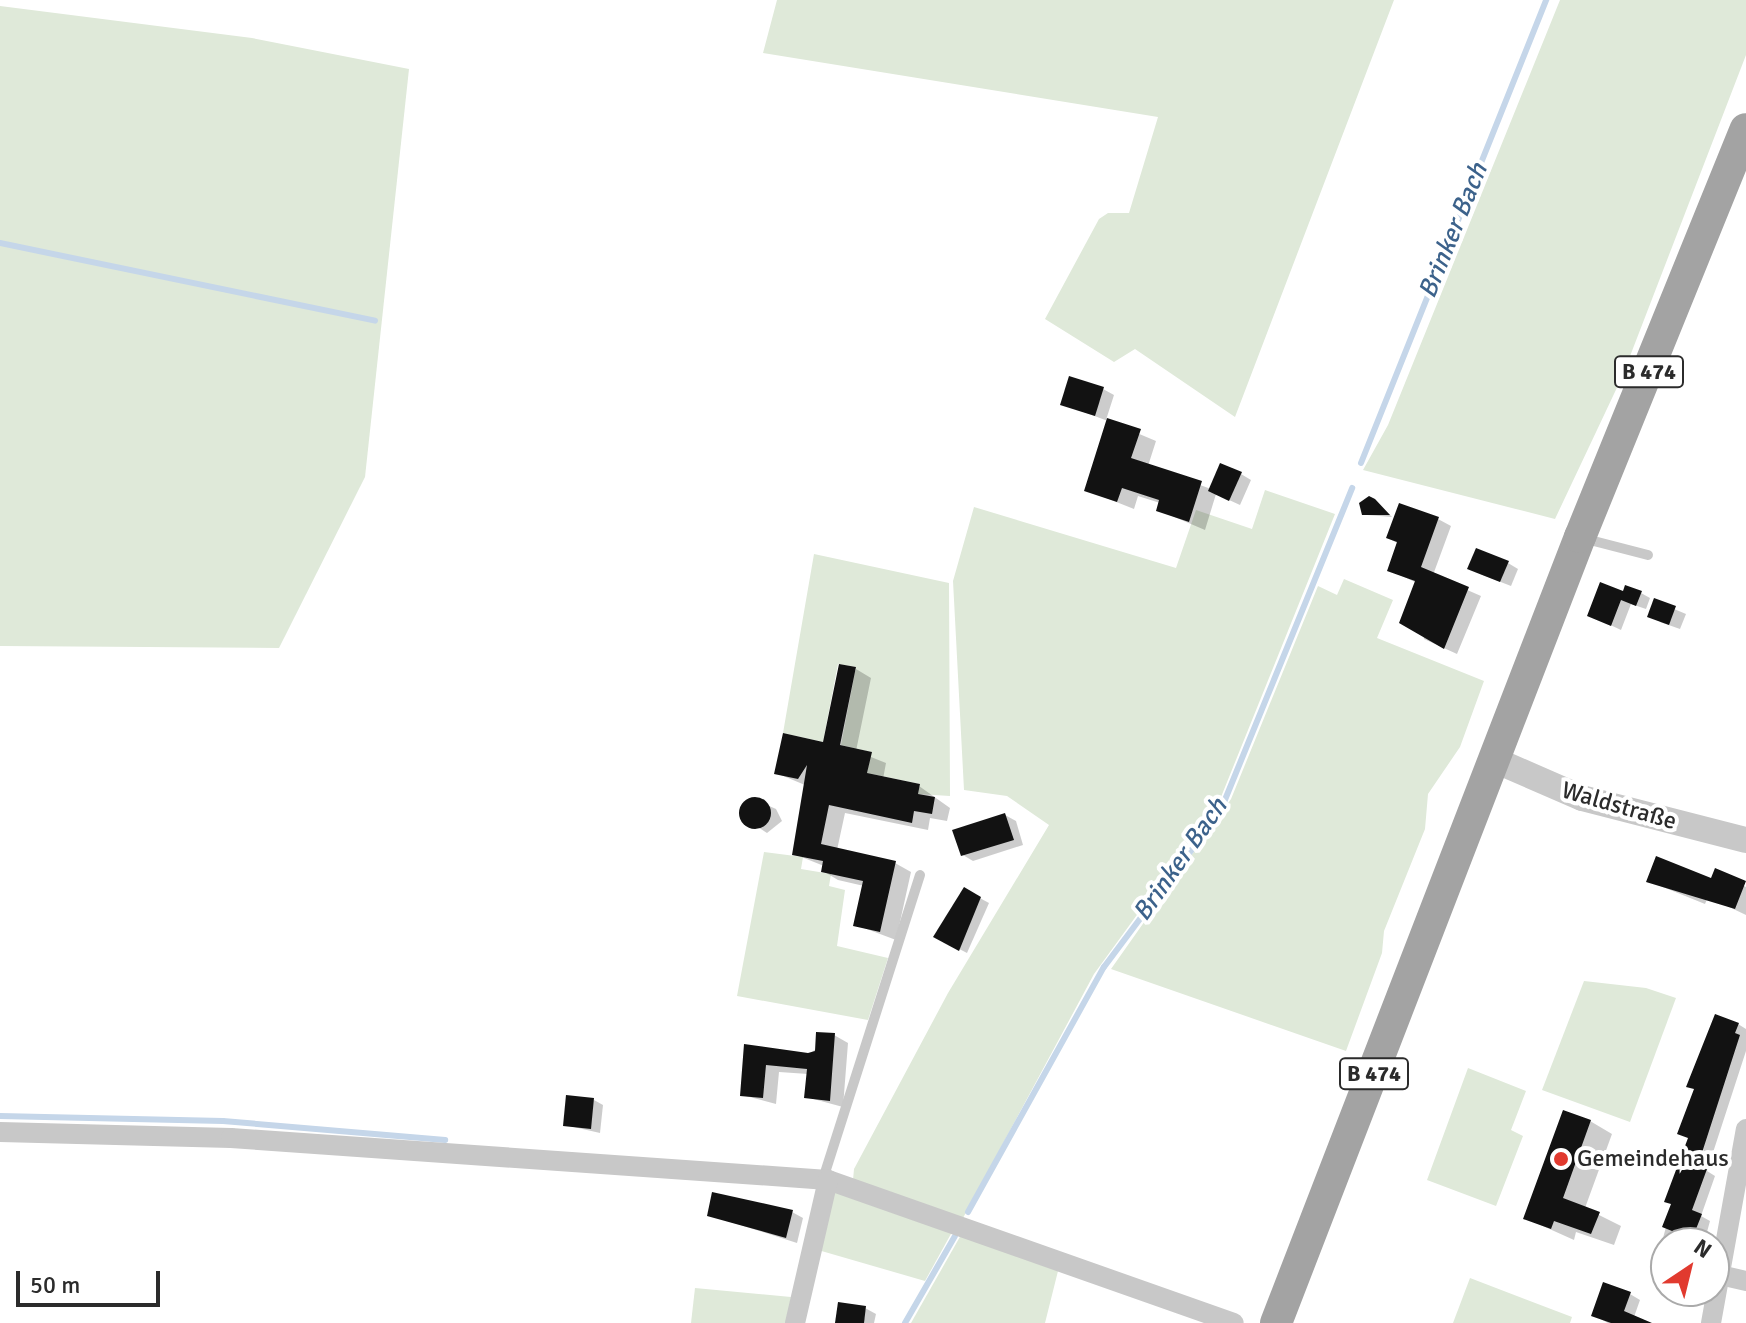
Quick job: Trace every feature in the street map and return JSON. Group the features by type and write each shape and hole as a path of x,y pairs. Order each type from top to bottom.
{"main road":[{"name":"B 474","path":"1276,1323 1468,823 1497,761 1580,537 1746,129"}],"street":[{"name":"Waldstraße","path":"1497,761 1582,798 1746,840"},
{"path":"1729,1227 1746,1129"},
{"path":"0,1132 231,1138 826,1179 1234,1323"},
{"path":"795,1323 826,1179"}],"lane":[{"path":"1580,537 1648,555"},
{"path":"826,1179 920,875"}],"green space":[{"path":"777,0 1394,0 1235,417 1135,349 1114,362 1045,319 1099,219 1108,213 1129,213 1158,117 763,53"},
{"path":"1560,0 1746,0 1746,55 1622,377 1555,519 1363,470 1388,425"},
{"path":"0,6 252,38 409,69 365,477 279,648 0,646"},
{"path":"1265,490 1335,514 1219,802 1094,974 963,1218 853,1180 854,1169 948,993 1049,825 1007,796 964,790 953,581 974,507 1176,568 1196,510 1252,529"},
{"path":"814,554 949,583 950,796 918,794 920,784 867,773 871,752 841,745 856,667 838,664 823,742 783,733"},
{"path":"1344,579 1393,600 1377,638 1484,681 1460,747 1428,794 1425,829 1384,931 1382,953 1346,1051 1111,969 1231,799 1318,586 1337,595"},
{"path":"764,852 803,857 801,869 831,874 829,886 845,890 837,946 888,958 868,1020 737,996"},
{"path":"1584,981 1646,988 1676,998 1630,1122 1542,1090"},
{"path":"1468,1068 1526,1091 1511,1130 1523,1136 1496,1206 1427,1180"},
{"path":"833,1190 952,1232 925,1281 818,1250"},
{"path":"961,1235 1058,1271 1045,1323 911,1323"},
{"path":"1470,1278 1572,1317 1570,1323 1453,1323"},
{"path":"695,1288 791,1297 788,1323 691,1323"}],"building":[{"path":"1069,376 1104,387 1095,416 1060,405"},
{"path":"1107,418 1141,429 1131,458 1202,481 1189,522 1156,511 1159,500 1122,488 1117,502 1084,491"},
{"path":"1220,463 1242,472 1229,501 1208,491"},
{"path":"1369,496 1390,515 1362,515 1359,503"},
{"path":"1399,503 1439,517 1421,567 1469,587 1444,649 1399,623 1415,581 1387,571 1397,542 1386,538"},
{"path":"1476,548 1509,561 1500,582 1467,569"},
{"path":"1600,582 1623,591 1625,585 1642,591 1636,606 1621,600 1611,626 1587,616"},
{"path":"1654,598 1676,606 1669,625 1647,617"},
{"path":"839,664 856,667 840,745 872,752 867,773 920,784 918,794 935,797 932,814 914,811 912,823 829,805 821,844 896,861 880,932 853,926 863,881 821,872 823,861 792,855 807,765 798,779 774,774 783,733 823,742"},
{"path":"755,797 766,802 771,813 766,824 755,829 744,824 739,813 744,802"},
{"path":"1005,813 1014,840 961,856 952,830"},
{"path":"1656,856 1711,878 1715,868 1746,881 1735,909 1646,882"},
{"path":"964,887 981,897 959,951 933,937"},
{"path":"1715,1014 1739,1023 1735,1033 1740,1035 1698,1165 1707,1169 1692,1210 1702,1214 1697,1227 1662,1227 1671,1204 1664,1202 1688,1138 1677,1134 1694,1089 1686,1087"},
{"path":"816,1032 835,1033 830,1101 804,1098 807,1069 766,1065 763,1098 740,1096 744,1044 808,1053 815,1051"},
{"path":"566,1095 594,1098 591,1129 563,1126"},
{"name":"Gemeindehaus","path":"1563,1110 1591,1120 1563,1198 1600,1212 1591,1234 1554,1221 1551,1229 1523,1219"},
{"path":"712,1192 793,1210 786,1238 707,1216"},
{"path":"1603,1282 1631,1292 1624,1311 1652,1323 1611,1323 1591,1316"},
{"path":"838,1302 866,1306 864,1323 835,1323"}],"waterway":[{"name":"Brinker Bach","path":"1361,463 1546,0"},
{"path":"0,243 375,321"},
{"name":"Brinker Bach","path":"968,1212 1104,967 1220,812 1352,488"},
{"path":"0,1116 223,1121 445,1140"},
{"name":"Brinker Bach","path":"905,1323 955,1236"}],"place":[{"name":"Gemeindehaus","path":"1561,1159"}]}
